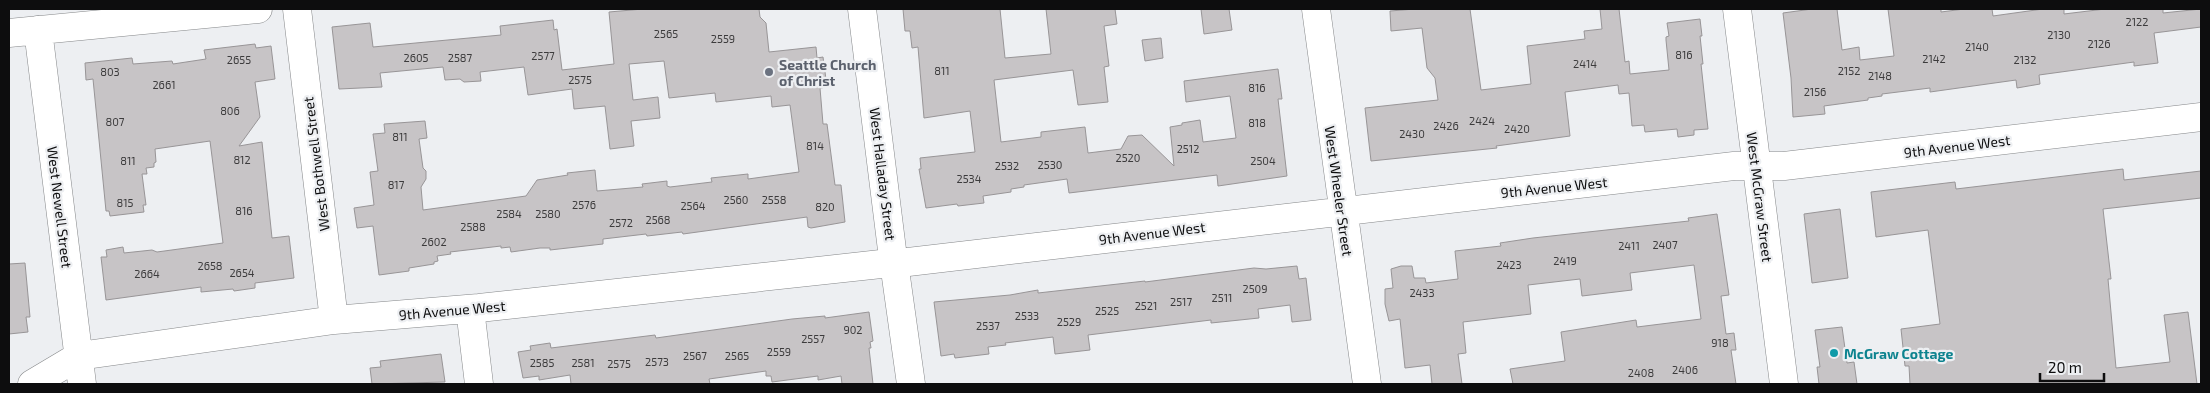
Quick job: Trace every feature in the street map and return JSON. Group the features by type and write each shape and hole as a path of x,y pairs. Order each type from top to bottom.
{"street":[{"path":"9,33 258,9"},
{"name":"West Bothwell Street","path":"297,9 334,320"},
{"name":"West Halladay Street","path":"862,9 911,384"},
{"name":"West Wheeler Street","path":"1316,9 1364,380"},
{"name":"West McGraw Street","path":"1737,9 1784,384"},
{"name":"West Newell Street","path":"38,30 82,384"},
{"name":"9th Avenue West","path":"32,384 79,356 334,320 470,309 894,263 1734,166 1784,166 2201,117"},
{"path":"470,309 478,384"}],"building":[{"path":"643,9 759,9 760,17 766,23 769,52 816,47 817,58 823,57 827,87 820,88 823,124 827,124 835,185 841,185 845,222 811,228 808,227 807,217 683,234 682,232 647,236 646,234 603,239 603,244 550,250 550,248 540,248 511,252 510,247 501,248 501,246 450,252 451,254 437,256 438,261 434,262 434,264 409,268 409,271 379,275 373,226 357,228 354,208 374,205 370,172 378,171 373,134 385,133 384,124 425,121 427,138 419,139 423,168 426,171 426,179 421,187 423,210 526,196 537,180 568,175 567,173 595,170 597,191 643,187 642,184 667,181 667,186 670,187 712,182 711,178 748,174 748,179 799,172 790,105 772,107 771,96 716,102 715,93 669,98 664,61 629,64 633,100 658,97 660,118 631,121 634,146 610,149 605,106 574,109 572,89 528,95 524,67 480,72 481,81 464,82 460,79 445,80 443,67 380,73 382,87 339,89 332,27 370,23 373,47 501,35 500,26 553,20 554,30 557,29 562,70 614,64 609,12"},
{"path":"903,9 1000,9 1005,58 1051,54 1046,9 1115,9 1117,24 1104,26 1109,66 1104,67 1108,102 1078,105 1073,70 994,80 1001,142 1041,137 1041,132 1085,127 1088,153 1121,149 1128,136 1142,135 1174,166 1170,127 1200,120 1203,142 1236,138 1230,96 1186,102 1184,81 1278,69 1282,99 1278,99 1287,176 1218,186 1217,175 1069,193 1067,179 1024,185 1024,187 1011,189 1011,192 983,196 984,203 926,208 919,169 921,169 920,158 975,152 970,111 924,118 918,47 912,48 910,31 905,31"},
{"path":"1201,9 1229,9 1232,30 1204,34"},
{"path":"1470,9 1481,90 1531,84 1527,46 1585,39 1584,31 1602,29 1600,9 1619,9 1625,62 1629,61 1630,74 1669,70 1666,40 1666,37 1669,36 1667,23 1700,19 1703,64 1701,64 1708,129 1694,130 1694,135 1678,137 1677,129 1645,132 1644,125 1632,126 1629,93 1619,94 1618,85 1565,92 1570,136 1496,146 1497,148 1371,161 1365,108 1438,100 1435,78 1427,68 1422,28 1391,31 1390,11"},
{"path":"1812,9 1837,9 1842,50 1859,47 1860,60 1894,56 1888,9 1941,9 1941,12 1964,9 1992,9 1993,16 2043,9 2064,9 2064,14 2105,9 2163,9 2163,13 2201,9 2201,27 2154,33 2158,63 2134,66 2134,62 2039,75 2040,84 2017,88 2016,80 1930,92 1930,88 1882,94 1882,96 1868,98 1868,100 1824,106 1825,114 1793,117 1791,78 1783,13"},
{"path":"1161,38 1163,58 1145,61 1142,40"},
{"path":"255,44 256,48 271,46 275,79 255,82 260,117 239,146 262,142 272,238 289,236 294,278 255,283 255,288 234,291 233,289 201,292 201,287 106,300 101,257 107,257 106,250 123,247 124,253 152,250 157,252 223,243 210,141 155,149 156,162 154,167 146,168 147,174 142,174 146,205 143,205 144,212 110,216 109,211 106,211 93,79 86,80 85,63 132,58 133,64 172,61 173,64 206,59 204,50"},
{"path":"2123,169 2124,180 2201,171 2201,198 2103,209 2111,279 2108,279 2116,368 2170,362 2164,315 2188,312 2197,384 1910,384 1909,366 1905,366 1901,329 1940,324 1928,230 1876,237 1871,192 1955,182 1956,189"},
{"path":"1840,209 1848,278 1812,283 1804,214"},
{"path":"1717,214 1729,295 1721,296 1726,334 1734,333 1736,350 1731,350 1736,384 1513,384 1510,369 1565,361 1561,332 1636,320 1637,327 1701,319 1694,265 1630,273 1632,290 1582,296 1580,279 1528,285 1531,314 1463,322 1466,353 1458,354 1462,384 1432,384 1430,365 1405,368 1400,319 1389,321 1385,304 1385,289 1393,288 1391,269 1401,266 1412,266 1414,278 1425,278 1426,283 1458,279 1455,251 1501,246 1500,243 1533,238 1689,221 1688,218"},
{"path":"25,263 30,317 26,317 28,332 9,334 9,264"},
{"path":"1297,266 1299,279 1306,278 1311,320 1292,322 1290,305 1258,309 1259,318 1211,323 1211,320 1088,335 1090,350 1055,354 1053,337 988,347 989,354 955,358 954,354 941,356 934,302 1010,295 1038,290 1038,293 1145,282 1254,268 1266,269"},
{"path":"869,312 873,341 870,342 871,348 869,348 873,384 842,384 841,376 818,380 818,376 772,382 771,376 766,376 766,371 709,379 710,384 571,384 570,375 539,380 539,376 523,378 518,352 531,350 530,346 550,343 551,348 655,335 656,338 792,319 825,316 825,318"},
{"name":"McGraw Cottage","path":"1842,327 1847,363 1854,362 1857,384 1819,384 1817,367 1820,367 1815,330"},
{"path":"441,354 445,382 372,384 370,368 381,367 380,361"}],"place":[{"name":"Seattle Church of Christ","path":"769,72"},
{"name":"McGraw Cottage","path":"1834,353"}]}
